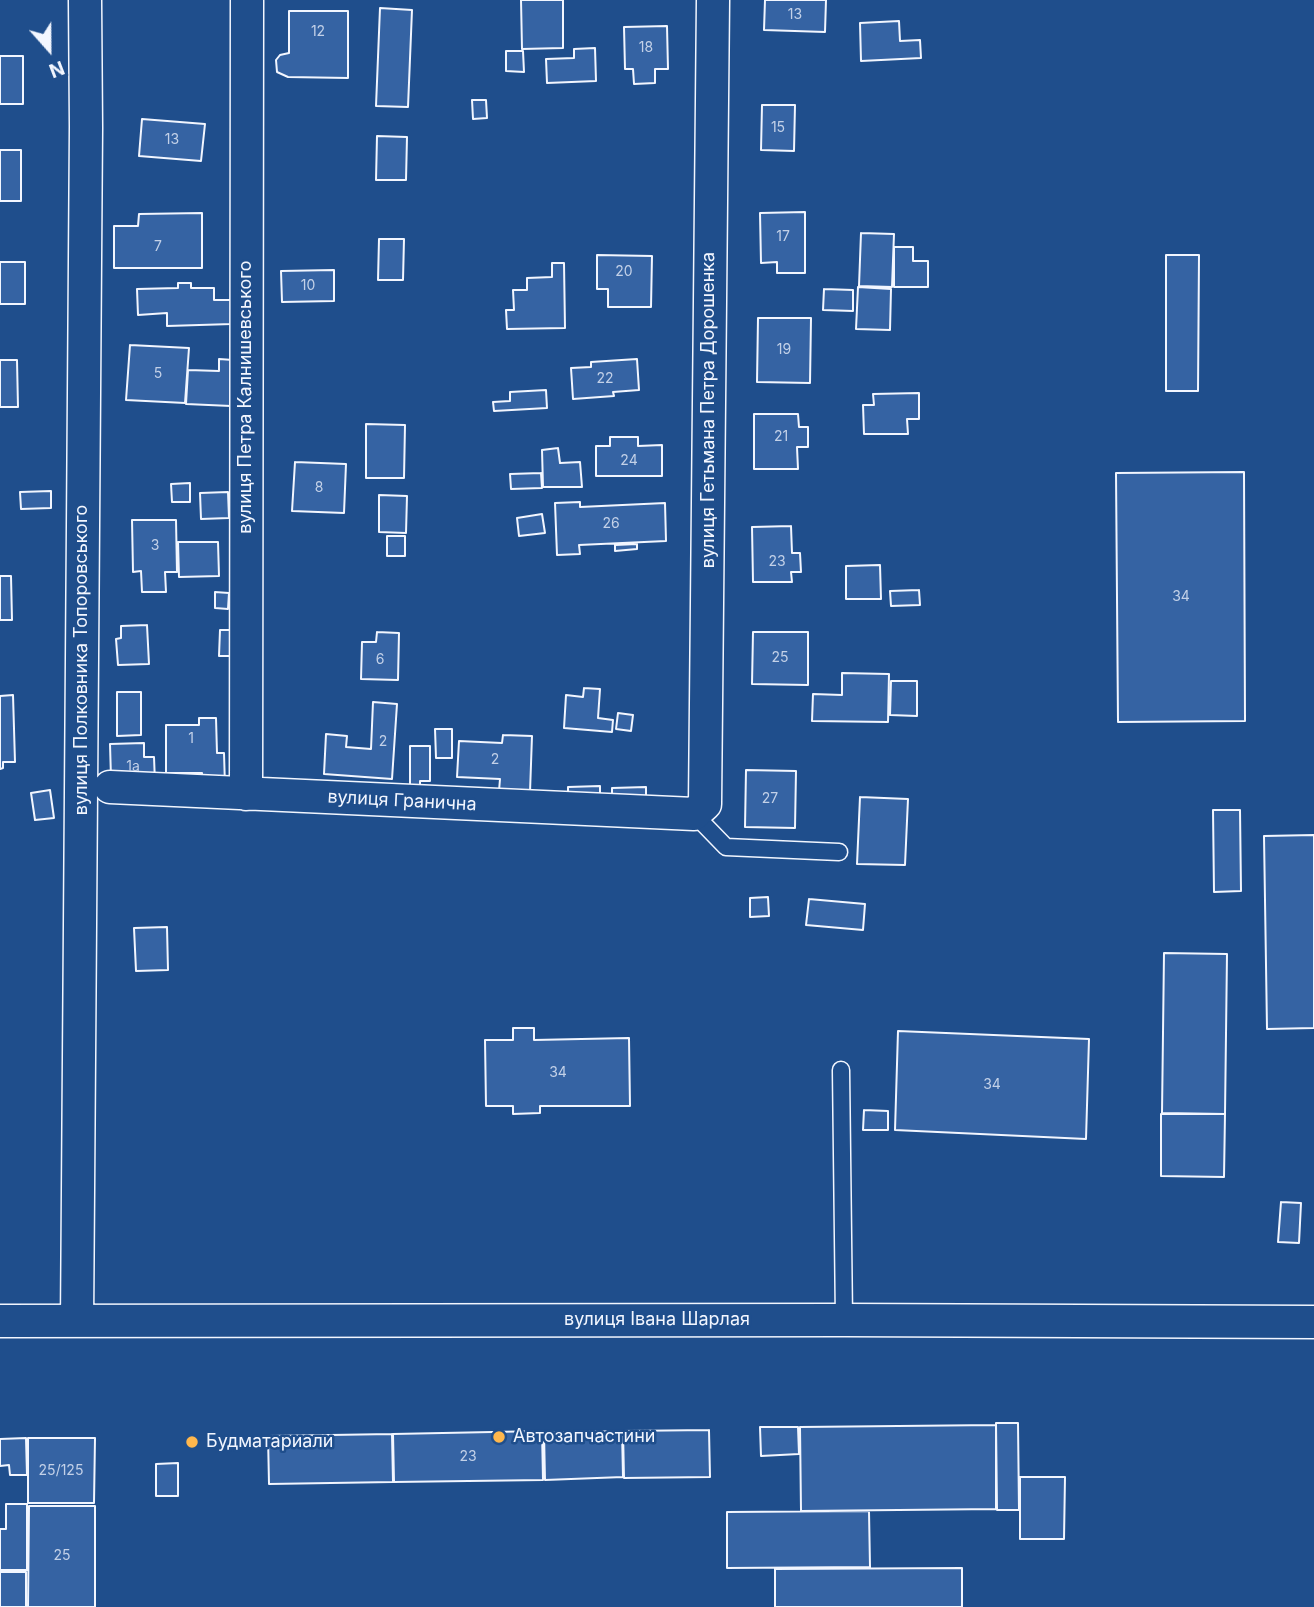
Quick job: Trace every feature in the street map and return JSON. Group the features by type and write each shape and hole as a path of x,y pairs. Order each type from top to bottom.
{"street":[{"name":"вулиця Полковника Топоровського","path":"77,1321 85,0"},
{"name":"вулиця Петра Калнишевського","path":"246,794 247,0"},
{"name":"вулиця Гетьмана Петра Дорошенка","path":"694,814 705,804 706,774 713,0"},
{"name":"вулиця Гранична","path":"110,787 694,814"},
{"name":"вулиця Івана Шарлая","path":"0,1321 1314,1322"}],"lane":[{"path":"694,814 726,847 839,852"},
{"path":"842,1070 844,1320"}],"building":[{"path":"521,0 563,0 563,48 522,49"},
{"path":"765,0 826,0 825,32 764,30"},
{"path":"380,8 412,10 408,107 376,106"},
{"path":"289,11 348,11 348,78 288,77 277,72 276,60 280,55 289,53"},
{"path":"899,21 900,41 920,40 921,58 861,61 860,23"},
{"path":"667,26 668,69 655,69 655,83 634,84 633,69 625,69 624,27"},
{"path":"595,48 596,81 547,83 546,59 574,58 574,49"},
{"path":"506,51 523,51 524,72 506,71"},
{"path":"0,56 23,56 23,104 0,104"},
{"path":"472,100 486,100 487,118 473,119"},
{"path":"762,105 795,105 794,151 761,150"},
{"path":"142,119 205,124 201,161 139,156"},
{"path":"377,136 407,137 406,180 376,180"},
{"path":"0,150 21,150 21,201 0,201"},
{"path":"805,212 805,273 777,273 777,262 761,263 760,213"},
{"path":"202,213 202,268 114,268 114,226 138,226 139,214"},
{"path":"861,233 894,234 892,287 859,286"},
{"path":"379,239 404,239 403,280 378,280"},
{"path":"894,247 913,247 913,261 928,261 928,287 894,287"},
{"path":"597,255 652,256 651,307 608,307 608,289 597,289"},
{"path":"1166,255 1199,255 1198,391 1166,391"},
{"path":"0,262 25,262 25,304 0,304"},
{"path":"552,263 564,263 565,328 507,329 506,310 514,310 513,290 527,290 527,278 552,277"},
{"path":"334,270 334,301 282,302 281,271"},
{"path":"178,283 191,283 191,288 214,288 214,300 231,300 232,324 167,326 167,313 138,315 137,289 178,288"},
{"path":"858,287 891,289 890,330 856,329"},
{"path":"824,289 853,290 853,311 823,310"},
{"path":"758,318 811,318 810,383 757,382"},
{"path":"130,345 189,348 185,403 126,400"},
{"path":"219,359 233,360 231,406 186,404 188,370 219,371"},
{"path":"637,359 639,390 613,392 614,396 573,399 571,368 591,367 591,362"},
{"path":"0,360 17,360 18,407 0,407"},
{"path":"546,390 547,408 494,411 493,402 510,401 510,392"},
{"path":"919,393 919,419 907,419 908,434 864,434 863,405 874,405 873,394"},
{"path":"754,414 798,414 799,427 808,427 808,447 797,447 798,469 754,469"},
{"path":"366,424 405,425 404,478 366,478"},
{"path":"610,437 638,437 638,446 662,445 662,476 596,476 596,446 610,446"},
{"path":"558,448 560,463 580,462 582,487 543,487 542,450"},
{"path":"295,462 346,464 344,513 292,511"},
{"path":"1244,472 1245,721 1118,722 1116,473"},
{"path":"541,473 542,488 511,489 510,474"},
{"path":"190,483 190,502 172,502 171,484"},
{"path":"51,491 51,508 21,509 20,492"},
{"path":"228,492 229,518 201,519 200,493"},
{"path":"379,495 407,496 406,533 379,532"},
{"path":"580,502 580,507 665,503 666,541 579,545 580,554 557,555 555,503"},
{"path":"542,514 545,533 519,536 517,518"},
{"path":"132,520 176,520 177,572 165,572 166,592 142,592 141,571 133,572"},
{"path":"791,526 792,553 800,553 801,572 791,572 792,582 753,582 752,527"},
{"path":"387,536 405,536 405,556 387,556"},
{"path":"178,542 218,542 219,576 179,577"},
{"path":"637,544 637,549 615,551 615,545"},
{"path":"880,565 881,599 846,599 846,566"},
{"path":"0,576 11,576 12,620 0,620"},
{"path":"919,590 920,605 891,606 890,591"},
{"path":"215,592 229,593 228,609 215,608"},
{"path":"147,625 149,664 118,665 116,639 121,638 121,626"},
{"path":"220,630 232,630 232,656 219,656"},
{"path":"377,632 399,633 398,680 361,679 362,642 376,642"},
{"path":"753,632 808,632 808,685 752,684"},
{"path":"842,673 889,674 888,722 812,721 813,694 842,695"},
{"path":"891,681 917,681 917,716 890,715"},
{"path":"584,688 600,689 598,718 613,720 612,732 564,728 566,695 583,697"},
{"path":"117,692 141,692 141,735 117,736"},
{"path":"13,695 15,762 3,762 3,768 0,769 0,696"},
{"path":"373,702 397,704 392,779 324,774 326,734 347,736 346,747 371,749"},
{"path":"618,713 633,715 631,731 616,729"},
{"path":"199,718 216,718 217,753 224,753 225,786 202,786 202,773 166,773 166,725 199,725"},
{"path":"435,729 452,729 452,758 436,758"},
{"path":"503,735 532,736 530,792 499,791 500,779 457,777 459,741 502,743"},
{"path":"144,743 144,757 154,757 155,783 111,778 110,744"},
{"path":"410,746 430,746 430,781 420,781 420,797 410,797"},
{"path":"746,770 796,771 795,828 745,827"},
{"path":"600,786 600,797 568,798 568,787"},
{"path":"646,787 646,796 661,796 661,805 612,805 612,788"},
{"path":"50,790 54,818 35,820 31,793"},
{"path":"860,797 908,799 905,865 857,864"},
{"path":"1213,810 1240,810 1241,891 1214,892"},
{"path":"1314,835 1314,1028 1267,1029 1264,836"},
{"path":"768,897 769,916 750,917 750,898"},
{"path":"809,899 865,904 863,930 806,925"},
{"path":"167,927 168,970 136,971 134,928"},
{"path":"1164,953 1227,954 1225,1114 1162,1113"},
{"path":"513,1028 534,1028 534,1040 629,1038 630,1106 540,1106 540,1113 513,1114 513,1106 486,1106 485,1040 513,1040"},
{"path":"898,1031 1089,1039 1086,1139 895,1130"},
{"path":"864,1110 888,1111 888,1130 863,1130"},
{"path":"1161,1114 1225,1114 1224,1177 1161,1176"},
{"path":"1281,1202 1301,1203 1299,1243 1278,1242"},
{"path":"996,1423 1018,1423 1019,1510 997,1510"},
{"path":"996,1425 996,1509 801,1511 800,1427"},
{"path":"760,1427 798,1427 799,1454 761,1456"},
{"path":"709,1430 710,1477 624,1478 623,1431"},
{"path":"542,1431 543,1480 394,1482 393,1434"},
{"path":"622,1431 623,1477 545,1480 544,1433"},
{"path":"392,1434 393,1482 269,1484 268,1436"},
{"path":"26,1438 27,1475 10,1475 9,1465 0,1466 0,1439"},
{"path":"28,1438 95,1438 94,1503 28,1503"},
{"path":"178,1463 178,1496 156,1496 156,1464"},
{"path":"1020,1477 1065,1477 1064,1539 1020,1539"},
{"path":"6,1504 27,1504 27,1570 0,1570 0,1529 6,1529"},
{"path":"29,1506 95,1506 95,1607 28,1607"},
{"path":"869,1511 870,1567 727,1568 727,1512"},
{"path":"962,1568 962,1607 775,1607 775,1569"},
{"path":"0,1572 26,1572 26,1607 0,1607"}],"place":[{"name":"Автозапчастини","path":"499,1437"},
{"name":"Будматариали","path":"192,1442"}]}
